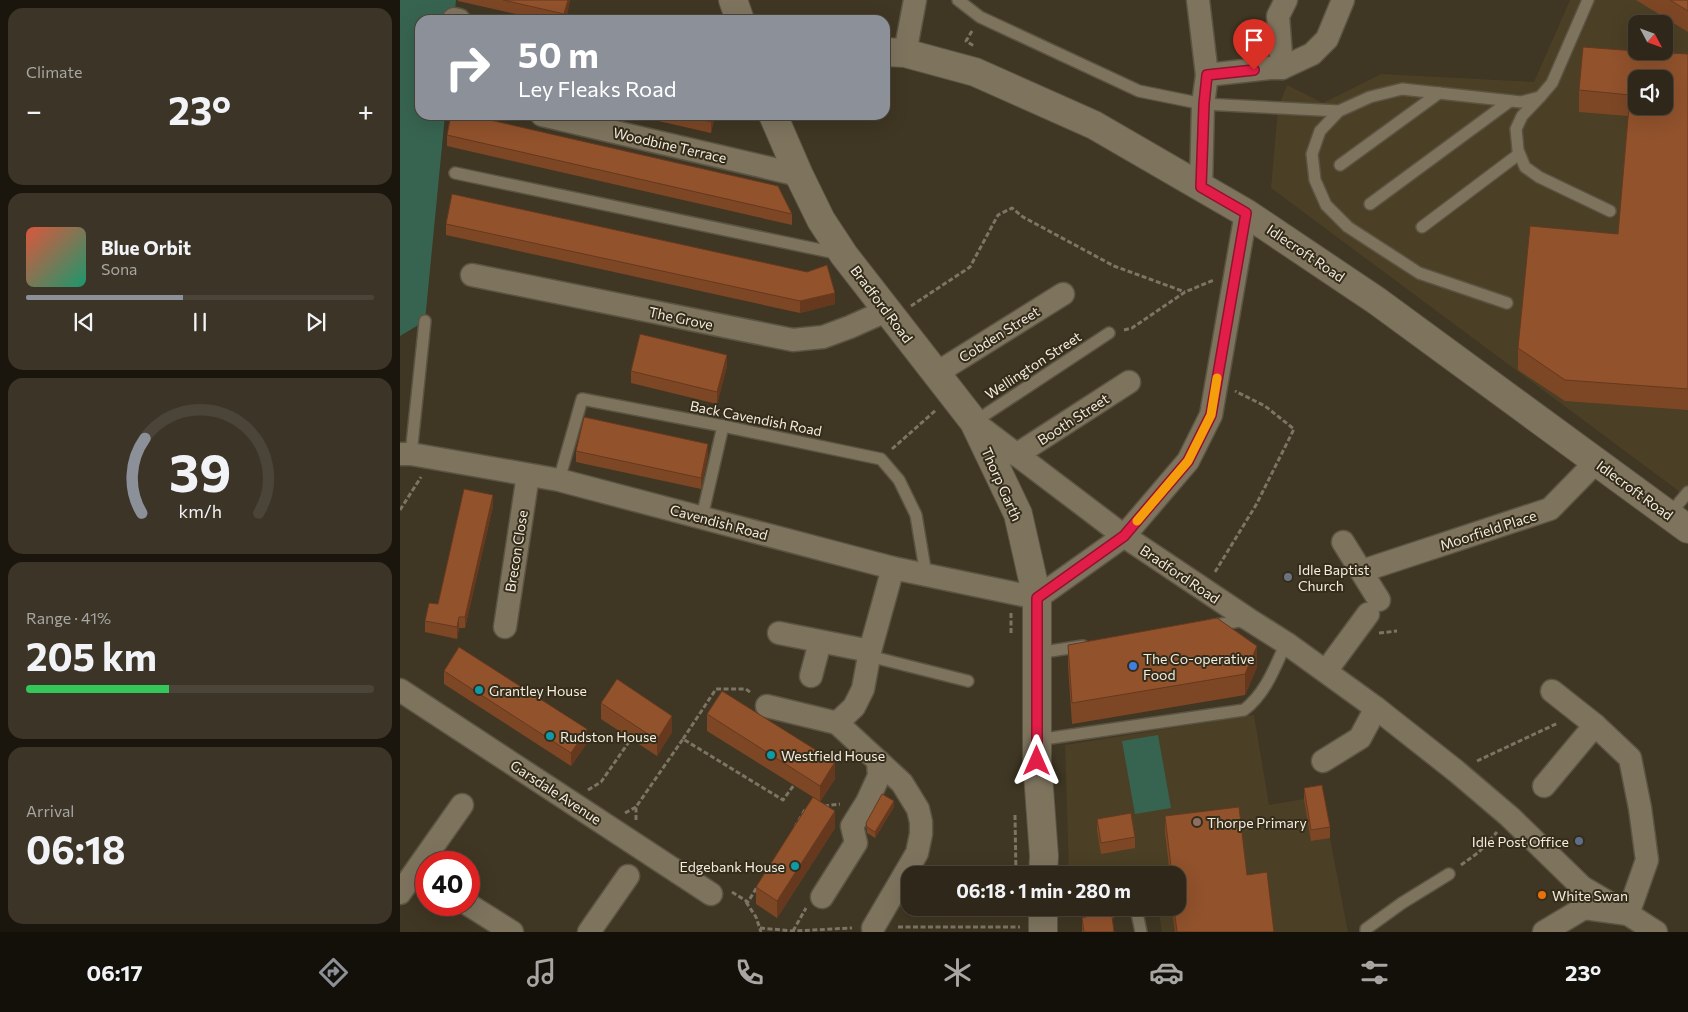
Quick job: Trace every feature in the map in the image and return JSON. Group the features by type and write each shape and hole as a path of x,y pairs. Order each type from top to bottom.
{"street":[{"path":"733,0 738,15"},
{"path":"895,52 915,0"},
{"path":"1198,0 1207,75 1201,187"},
{"path":"1282,68 1278,16 1286,0"},
{"path":"1207,75 1282,68 1312,54 1327,38 1343,0"},
{"name":"Idlecroft Road","path":"895,52 975,72 1094,125 1246,213 1377,301 1679,522"},
{"name":"Woodbine Terrace","path":"563,120 799,175"},
{"name":"Bradford Road","path":"776,120 821,220 844,255 974,422 1124,536 1248,620 1286,643 1376,708 1456,771 1510,817 1582,887 1656,932"},
{"path":"1037,598 1124,536 1188,461 1211,415 1246,213"},
{"name":"The Grove","path":"472,275 793,340 822,336 890,314"},
{"name":"Cobden Street","path":"935,374 1063,294"},
{"name":"Booth Street","path":"1016,455 1129,382"},
{"name":"Thorp Garth","path":"974,422 1018,514 1037,598 1037,761 1043,866"},
{"name":"Cavendish Road","path":"406,454 559,480 893,568 1037,598"},
{"name":"Moorfield Place","path":"1362,571 1550,509 1597,461"},
{"name":"Brecon Close","path":"505,627 528,475"},
{"path":"1326,672 1374,607 1362,571 1344,542"},
{"path":"837,723 854,707 863,690 869,654 893,568"},
{"path":"779,633 869,654"},
{"path":"811,676 820,642"},
{"name":"Garsdale Avenue","path":"400,690 711,894"},
{"path":"1544,932 1584,908 1628,914 1647,860 1640,808 1630,758 1587,719 1552,691"},
{"path":"767,706 837,723 902,784 918,809 921,834 917,853 873,928"},
{"path":"1323,761 1360,738 1376,708"},
{"path":"1544,786 1587,719"},
{"path":"822,897 856,843 852,826 867,802 879,776 878,761"},
{"path":"435,851 462,804"},
{"path":"589,932 628,876"},
{"path":"400,893 415,880"},
{"path":"480,912 512,932"}],"lane":[{"path":"958,0 980,17 1139,90 1204,104 1339,111"},
{"path":"1588,0 1552,83 1522,116 1516,129 1520,154 1525,167 1539,177 1610,211"},
{"path":"1507,303 1419,273 1348,227 1326,205 1314,180 1312,154 1320,131 1339,111 1370,97 1402,89 1521,102 1540,97"},
{"path":"1340,165 1439,93"},
{"path":"1370,204 1510,101"},
{"path":"1422,227 1520,154"},
{"path":"455,173 844,255"},
{"path":"406,454 425,321"},
{"name":"Wellington Street","path":"974,422 1109,334"},
{"name":"Back Cavendish Road","path":"559,480 582,399 881,458"},
{"path":"702,517 723,426"},
{"path":"881,458 899,480 916,515 926,575"},
{"path":"1679,522 1688,492"},
{"path":"1197,628 1248,620"},
{"path":"1037,740 1244,710 1253,703 1265,687 1286,643"},
{"path":"1038,653 1093,644"},
{"path":"869,654 968,681"},
{"path":"1366,932 1366,929 1402,903 1449,874"},
{"path":"1138,916 1141,932"}],"path":[{"path":"975,72 986,53 966,41 980,17"},
{"path":"890,314 970,267 998,214 1012,208 1023,217 1114,266 1185,292"},
{"path":"1109,334 1132,328 1185,292 1236,270"},
{"path":"1210,580 1256,505 1294,429 1265,406 1216,382"},
{"path":"881,458 953,395"},
{"path":"400,510 434,458"},
{"path":"636,827 636,808 716,689 746,689 767,706"},
{"path":"1456,771 1587,719"},
{"path":"683,738 783,800 794,785"},
{"path":"583,792 601,782 631,739"},
{"path":"792,832 806,808 867,802"},
{"path":"1449,874 1479,852 1510,817"},
{"path":"711,894 718,886 748,902 761,930 792,931 1043,922"},
{"path":"748,902 757,886"}],"shaded area":[{"path":"1570,0 1688,0 1688,498 1271,188 1278,108 1287,85 1323,103 1381,74 1534,82"},
{"name":"Thorpe Primary","path":"1254,715 1269,805 1322,796 1348,932 1162,932 1159,916 1186,916 1186,866 1069,866 1065,745"}],"green space":[{"path":"400,0 456,0 454,15 415,15 415,120 445,120 425,321 400,336"},
{"path":"1158,735 1171,808 1135,814 1122,741"}],"building":[{"path":"503,0 568,0 564,14"},
{"path":"1670,0 1688,0 1688,11"},
{"path":"1583,47 1628,50 1628,60 1673,60 1673,53 1688,54 1688,389 1565,380 1518,348 1530,226 1618,234 1628,115 1673,115 1673,70 1628,70 1628,95 1579,90"},
{"path":"450,120 490,120 778,186 792,214 447,135"},
{"path":"452,194 807,272 827,265 835,293 800,301 446,224"},
{"path":"640,334 727,355 717,392 631,371"},
{"path":"584,417 708,444 701,478 576,451"},
{"path":"464,489 493,495 465,617 459,617 457,627 425,621 429,603 438,604"},
{"path":"1217,618 1257,646 1245,674 1072,703 1068,645"},
{"path":"459,647 587,729 571,753 444,671"},
{"path":"617,679 672,716 657,740 601,703"},
{"path":"722,691 835,762 820,786 707,714"},
{"path":"1322,785 1330,827 1311,830 1304,788"},
{"path":"882,794 894,801 875,832 867,827 866,823"},
{"path":"813,797 835,811 777,901 756,887"},
{"path":"1239,807 1247,875 1267,872 1274,932 1177,932 1175,916 1186,916 1186,866 1171,866 1165,816"},
{"path":"1131,813 1135,837 1101,843 1097,819"},
{"path":"1112,916 1114,932 1084,932 1082,918"}],"slow traffic":[{"path":"1137,521 1188,461 1211,415 1217,378"}],"place":[{"name":"Idle Baptist Church","path":"1288,577"},
{"name":"The Co-operative Food","path":"1133,666"},
{"name":"Grantley House","path":"479,690"},
{"name":"Rudston House","path":"550,736"},
{"name":"Westfield House","path":"771,755"},
{"name":"Thorpe Primary","path":"1197,822"},
{"name":"Idle Post Office","path":"1579,841"},
{"name":"Edgebank House","path":"795,866"},
{"name":"White Swan","path":"1542,895"}],"route":[{"path":"1037,761 1037,598 1124,536 1188,461 1211,415 1246,213 1201,187 1207,75 1254,70"}]}
